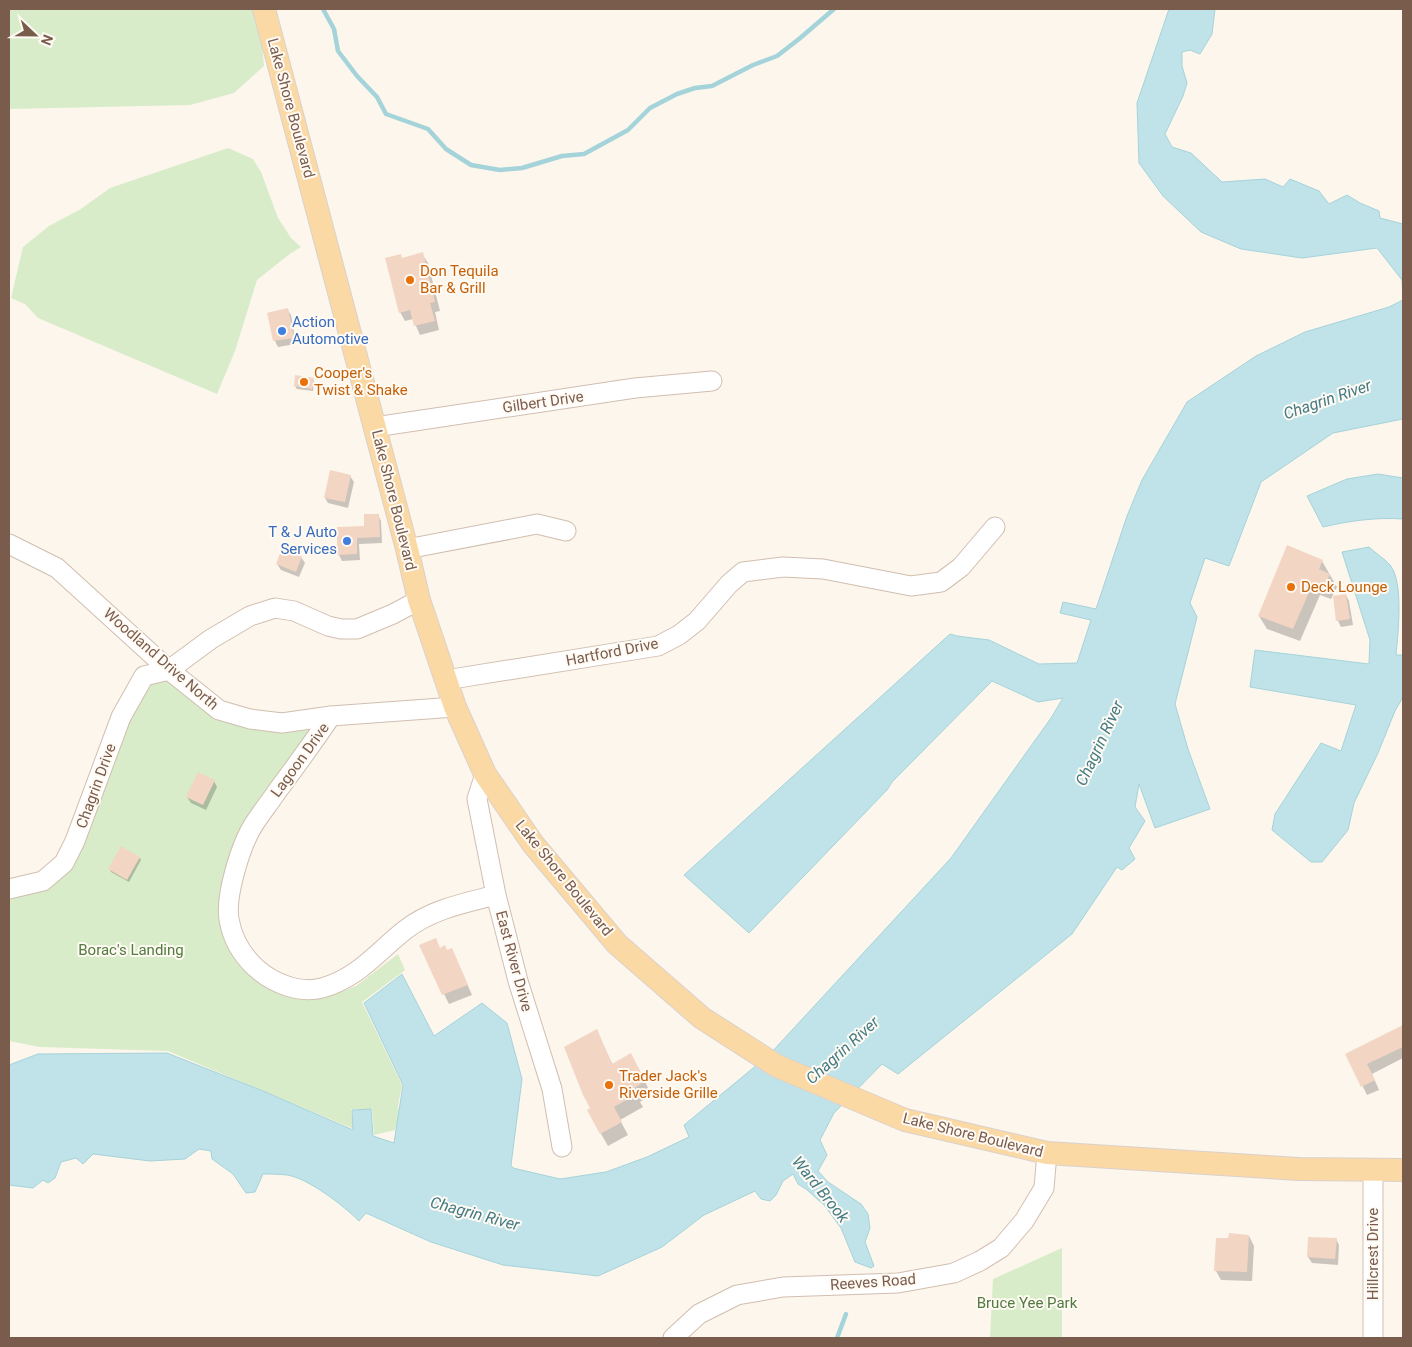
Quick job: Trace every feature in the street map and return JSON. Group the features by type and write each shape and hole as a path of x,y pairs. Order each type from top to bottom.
{"main road":[{"name":"Lake Shore Boulevard","path":"264,9 419,600 455,707 485,774 533,844 617,944 702,1018 777,1066 905,1120 1047,1153 1289,1169 1403,1170"}],"street":[{"name":"Gilbert Drive","path":"375,427 635,388 712,381"},
{"path":"407,549 537,524 566,531"},
{"name":"Hartford Drive","path":"446,680 658,646 679,635 697,621 729,584 744,572 782,567 822,568 911,586 941,582 961,567 995,527"},
{"name":"Woodland Drive North","path":"9,544 57,568 169,670 219,710 250,719 282,723 331,716"},
{"path":"169,670 212,639 250,616 275,608 294,611 328,626 341,629 357,629 393,614 419,600"},
{"name":"Chagrin Drive","path":"9,889 43,881 64,863 75,842 121,717 144,676 169,670"},
{"name":"Lagoon Drive","path":"455,707 331,716 253,825 240,856 231,887 229,918 235,940 246,960 266,977 294,989 320,988 349,977 374,958 406,929 437,911 496,895"},
{"name":"East River Drive","path":"485,774 477,799 496,895 518,981 552,1089 562,1147"},
{"name":"Reeves Road","path":"673,1338 699,1314 737,1295 783,1287 898,1283 954,1273 980,1261 1001,1248 1024,1222 1044,1188 1047,1153"},
{"name":"Hillcrest Drive","path":"1373,1170 1373,1338"}],"green space":[{"path":"9,9 253,9 261,34 264,66 234,93 190,105 9,109"},
{"path":"228,148 253,159 261,172 278,218 291,238 301,247 257,280 235,351 217,394 38,318 25,304 11,298 23,247 49,226 81,209 110,188"},
{"name":"Borac's Landing","path":"161,679 171,683 197,704 302,727 308,731 309,741 226,879 243,968 267,987 299,996 331,995 356,986 398,954 405,970 362,1002 402,1085 398,1106 399,1116 395,1130 374,1135 372,1109 351,1109 354,1129 168,1051 40,1047 9,1041 9,894 45,886 147,685"},
{"name":"Bruce Yee Park","path":"1062,1248 1062,1338 990,1338 993,1279"}],"water":[{"path":"1169,9 1215,9 1212,34 1200,54 1190,50 1182,52 1182,66 1187,83 1165,134 1172,147 1191,153 1222,182 1265,179 1283,187 1290,179 1319,191 1329,204 1347,195 1379,211 1380,218 1403,224 1403,300 1402,280 1377,248 1302,258 1241,249 1201,232 1163,196 1139,163 1137,103"},
{"name":"Chagrin River","path":"1403,300 1403,419 1333,433 1261,482 1229,566 1205,558 1190,603 1197,617 1175,704 1188,749 1210,809 1155,828 1139,784 1135,807 1145,821 1129,848 1135,859 1122,870 1117,867 1072,934 898,1074 882,1064 834,1113 820,1140 827,1155 818,1171 828,1182 861,1204 868,1214 870,1228 865,1242 874,1266 871,1268 855,1262 841,1228 824,1205 798,1184 793,1174 783,1181 776,1195 770,1201 761,1199 755,1191 704,1215 662,1247 598,1276 503,1265 431,1242 366,1213 359,1221 315,1187 296,1177 263,1174 255,1192 246,1193 233,1174 212,1159 211,1151 199,1149 185,1159 150,1161 93,1154 83,1164 76,1158 61,1162 55,1178 48,1183 43,1180 33,1188 9,1185 9,1065 38,1054 167,1053 263,1091 353,1130 352,1110 371,1109 373,1136 394,1143 403,1085 364,1003 402,974 434,1036 482,1003 507,1023 522,1079 511,1165 513,1168 560,1179 606,1172 647,1157 689,1137 684,1125 769,1055 951,858 1051,718 1063,698 1038,702 992,681 892,782 887,790 749,933 684,875 950,634 989,640 1039,664 1077,663 1091,620 1060,613 1063,602 1096,609 1127,516 1142,480 1187,402 1256,356 1305,332 1389,307"},
{"path":"1378,474 1403,478 1403,519 1363,520 1323,527 1307,496 1347,479"},
{"path":"1369,547 1390,565 1397,583 1399,608 1396,655 1403,655 1403,697 1354,803 1348,830 1322,862 1311,862 1272,830 1275,814 1321,743 1341,751 1356,705 1250,687 1255,650 1369,664 1370,640 1342,552"}],"building":[{"name":"Don Tequila Bar & Grill","path":"423,252 435,302 430,303 435,321 414,326 410,310 399,313 385,258 401,254 402,258"},
{"name":"Action Automotive","path":"288,308 294,338 273,341 267,313"},
{"name":"Cooper's Twist & Shake","path":"295,375 314,378 312,389 294,386"},
{"path":"330,470 351,475 345,502 324,498"},
{"path":"364,514 379,514 380,537 357,538 357,554 337,555 337,527 364,526"},
{"name":"Deck Lounge","path":"1287,545 1323,560 1319,569 1330,574 1324,587 1313,583 1293,629 1258,616"},
{"path":"282,548 302,556 296,572 276,564"},
{"path":"1346,594 1350,619 1336,621 1333,596"},
{"path":"198,772 215,780 203,805 186,797"},
{"path":"121,846 140,857 127,880 108,869"},
{"path":"436,938 440,948 445,945 447,950 452,948 468,985 442,995 419,945"},
{"path":"1403,1025 1403,1047 1367,1064 1375,1080 1361,1087 1345,1054"},
{"name":"Trader Jack's Riverside Grille","path":"597,1029 612,1064 631,1053 645,1081 633,1089 637,1094 614,1107 622,1122 600,1134 587,1110 590,1108 564,1047"},
{"path":"1229,1233 1249,1235 1247,1272 1214,1271 1216,1238 1228,1238"},
{"path":"1308,1237 1337,1238 1335,1259 1307,1257"}],"waterway":[{"path":"323,9 334,29 338,51 357,76 377,97 386,114 428,129 446,149 471,165 500,170 522,168 562,156 584,154 628,130 650,108 677,94 695,88 712,86 753,65 777,56 834,9"},
{"name":"Ward Brook","path":"837,1338 846,1314"}],"place":[{"name":"Don Tequila Bar & Grill","path":"410,280"},
{"name":"Action Automotive","path":"282,331"},
{"name":"Cooper's Twist & Shake","path":"304,382"},
{"name":"T & J Auto Services","path":"347,541"},
{"name":"Deck Lounge","path":"1291,587"},
{"name":"Trader Jack's Riverside Grille","path":"609,1085"}]}
